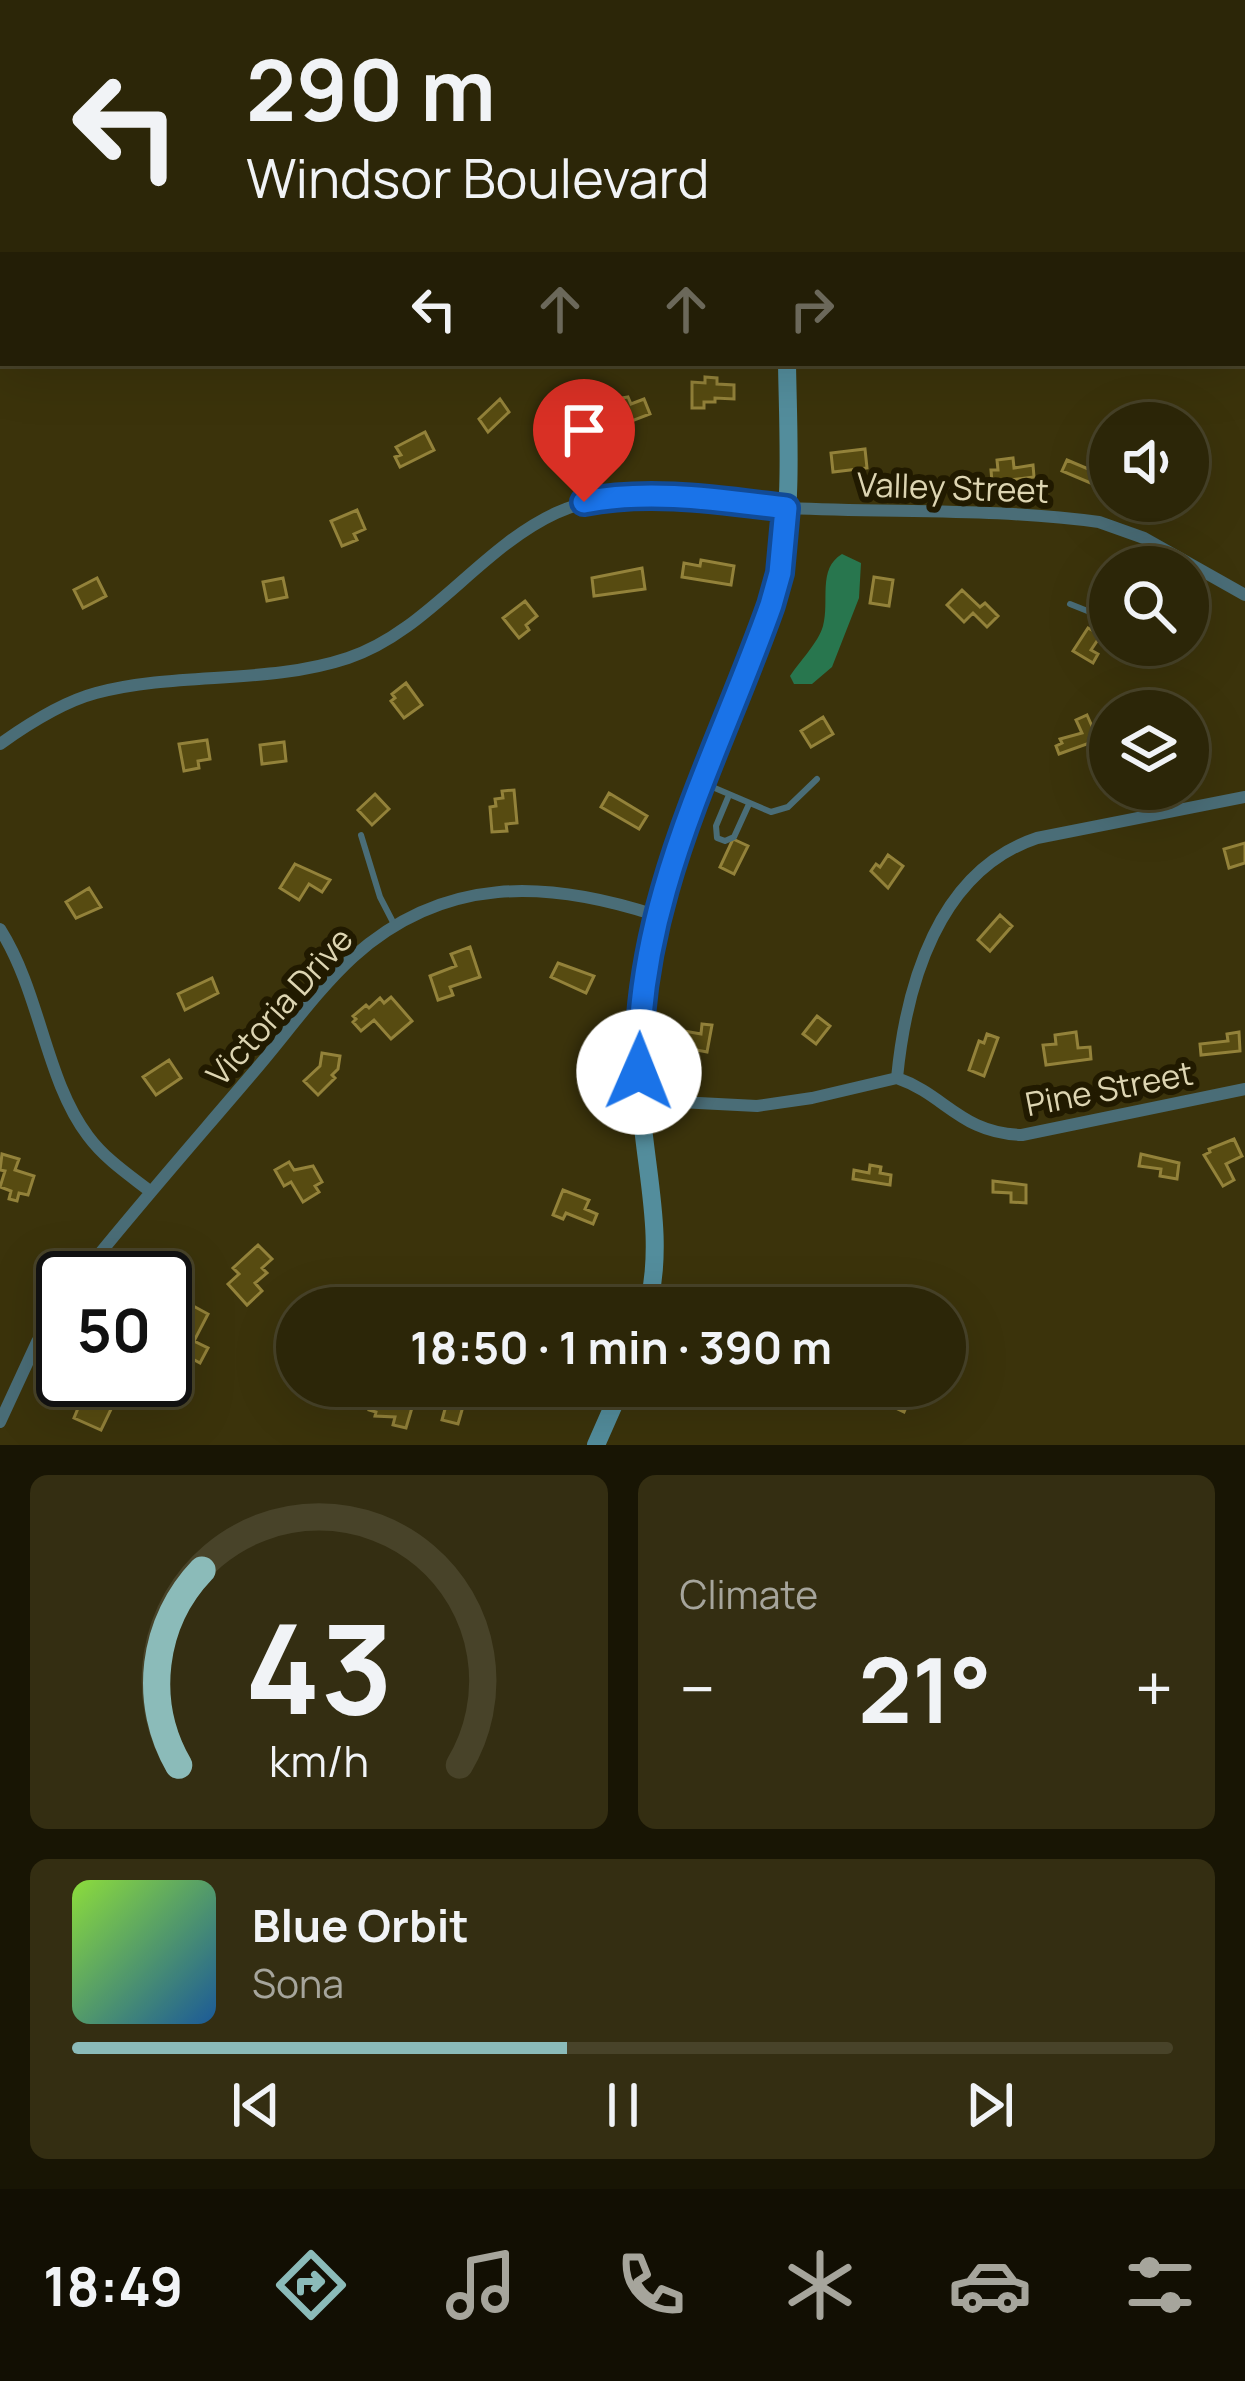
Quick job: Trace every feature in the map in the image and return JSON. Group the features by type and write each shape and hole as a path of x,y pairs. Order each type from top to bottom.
{"main road":[{"path":"651,1287 657,1238 640,1100 640,1010 655,915 780,573 786,508 787,366"},
{"path":"596,1445 613,1407"}],"street":[{"name":"Valley Street","path":"0,744 53,712 97,693 145,683 299,670 352,657 401,631 538,522 584,502 610,497 1099,522 1156,545 1245,595"},
{"path":"640,1100 757,1106 897,1078 902,1027 924,953 943,918 988,863 1037,838 1245,796"},
{"name":"Victoria Drive","path":"102,1251 336,974 396,927 454,901 529,889 579,893 655,915"},
{"path":"0,929 28,984 61,1088 76,1118 109,1160 151,1192"},
{"name":"Pine Street","path":"897,1078 966,1122 1007,1134 1036,1133 1245,1089"},
{"path":"0,1422 36,1344"}],"lane":[{"path":"1070,604 1089,612"},
{"path":"700,782 771,812 781,811 818,779"},
{"path":"729,795 716,826 717,838 725,842 734,837 749,804"},
{"path":"361,835 374,880 396,927"}],"shaded area":[{"path":"842,554 861,563 859,598 832,667 812,684 794,684 790,676 823,626 829,568"}],"building":[{"path":"705,377 734,385 734,399 715,398 715,402 704,402 704,408 692,408 692,382 705,383"},
{"path":"628,397 631,404 644,399 650,414 598,429 592,403"},
{"path":"500,399 509,412 488,432 479,419"},
{"path":"425,432 434,450 400,467 396,447"},
{"path":"865,449 867,468 833,472 831,453"},
{"path":"1013,458 1014,468 1033,465 1034,477 992,482 991,470 998,470 997,460"},
{"path":"1067,460 1089,469 1089,482 1062,471"},
{"path":"357,510 365,529 354,534 357,540 342,546 331,521"},
{"path":"701,560 734,566 731,585 682,577 684,563 700,566"},
{"path":"642,568 645,589 594,596 592,578"},
{"path":"874,577 893,580 889,606 870,603"},
{"path":"97,578 106,596 83,608 74,590"},
{"path":"283,578 287,597 267,601 263,582"},
{"path":"962,590 998,616 987,627 973,613 964,622 947,605"},
{"path":"525,601 537,616 519,638 503,618"},
{"path":"1088,628 1089,629 1089,661 1073,651"},
{"path":"406,683 422,705 404,718 391,701 392,694"},
{"path":"1087,715 1089,743 1059,754 1060,739 1082,733 1076,720"},
{"path":"823,717 833,734 811,747 801,731"},
{"path":"207,740 210,759 184,771 179,744"},
{"path":"284,742 286,761 262,764 260,745"},
{"path":"514,790 517,823 506,824 507,831 492,832 490,807 496,806 495,799 503,798 502,791"},
{"path":"609,793 647,816 639,829 601,807"},
{"path":"375,794 389,809 372,825 358,810"},
{"path":"733,839 748,846 734,874 720,867"},
{"path":"1245,843 1245,863 1229,868 1224,849"},
{"path":"888,855 903,866 888,888 871,871"},
{"path":"295,864 330,880 322,892 309,884 299,900 280,888"},
{"path":"89,888 101,907 76,918 66,902"},
{"path":"1000,915 1012,926 990,951 978,940"},
{"path":"470,947 480,977 450,987 453,995 438,1000 430,976 456,966 451,954"},
{"path":"558,963 594,976 586,993 551,977"},
{"path":"212,978 218,993 185,1010 178,994"},
{"path":"391,997 412,1021 391,1039 374,1020 361,1031 353,1022 353,1016 366,1005 369,1008 380,998 384,1003"},
{"path":"817,1016 830,1026 816,1044 803,1034"},
{"path":"702,1024 712,1025 707,1052 681,1047 684,1031 701,1034"},
{"path":"1076,1032 1078,1048 1090,1047 1091,1059 1046,1065 1043,1045 1056,1044 1055,1035"},
{"path":"1239,1032 1240,1051 1201,1055 1200,1044 1228,1041 1227,1034"},
{"path":"987,1034 998,1038 984,1076 969,1070 979,1041 984,1043"},
{"path":"322,1053 340,1056 335,1078 318,1095 304,1081 320,1066"},
{"path":"169,1060 181,1078 156,1095 143,1077"},
{"path":"1234,1139 1242,1156 1226,1164 1234,1180 1223,1186 1204,1155"},
{"path":"2,1154 19,1159 15,1170 34,1176 28,1195 19,1193 17,1201 9,1199 11,1191 0,1187 5,1171 0,1170"},
{"path":"1141,1154 1179,1163 1177,1179 1160,1176 1161,1169 1139,1166"},
{"path":"289,1162 294,1170 313,1166 322,1182 315,1186 319,1192 303,1202 291,1182 284,1186 275,1170"},
{"path":"870,1165 891,1175 890,1185 853,1179 854,1170 869,1173"},
{"path":"993,1181 1026,1185 1026,1203 1011,1202 1011,1193 993,1192"},
{"path":"563,1190 589,1200 585,1209 597,1214 593,1224 566,1213 563,1219 553,1215"},
{"path":"258,1245 272,1259 262,1268 267,1273 255,1283 262,1291 247,1305 228,1284 239,1274 233,1268"},
{"path":"192,1305 208,1314 194,1341 208,1348 200,1363 192,1359"},
{"path":"79,1407 112,1407 101,1430 74,1418"},
{"path":"412,1407 406,1428 393,1425 395,1417 375,1416 369,1410"},
{"path":"446,1407 463,1407 458,1424 442,1420"}],"route":[{"path":"584,502 658,496 786,508 780,573 771,605 682,826 655,915 642,987 639,1072"}]}
